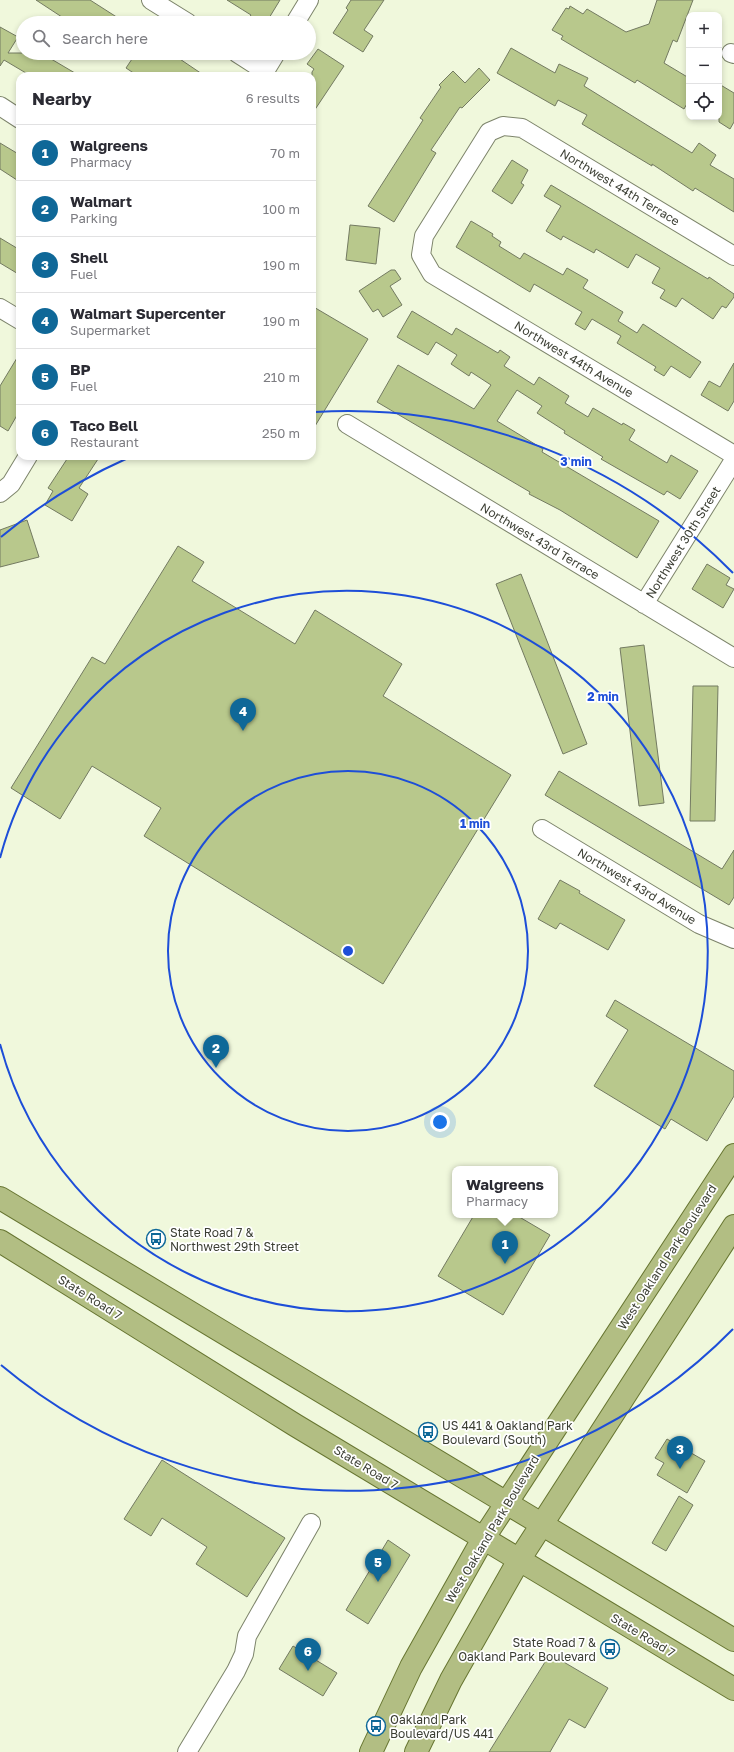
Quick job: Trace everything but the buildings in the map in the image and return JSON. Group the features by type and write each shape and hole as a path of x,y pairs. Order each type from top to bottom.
{"main road":[{"name":"West Oakland Park Boulevard","path":"372,1752 411,1667 483,1539 734,1155"},
{"path":"0,1198 505,1504 734,1640"},
{"path":"416,1752 451,1680 519,1560 734,1226"},
{"name":"State Road 7","path":"0,1241 289,1421 734,1689"}],"street":[{"path":"151,0 177,16"},
{"path":"299,16 309,0"},
{"path":"246,60 263,72"},
{"path":"265,72 272,60"},
{"path":"0,106 16,116"},
{"name":"Northwest 44th Avenue","path":"503,126 489,132 424,236 421,256 432,274 734,454"},
{"name":"Northwest 44th Terrace","path":"503,126 522,128 734,256"},
{"path":"0,308 16,318"},
{"name":"Northwest 43rd Terrace","path":"347,424 734,658"},
{"path":"0,493 11,484 26,460"},
{"name":"Northwest 30th Street","path":"644,604 734,460"},
{"name":"Northwest 43rd Avenue","path":"542,829 700,924 734,939"},
{"path":"186,1752 236,1671 244,1654 247,1636 311,1523"}],"place":[{"name":"Walmart Supercenter","path":"243,731"},
{"name":"Walmart","path":"216,1068"},
{"name":"State Road 7 & Northwest 29th Street","path":"156,1239"},
{"name":"Walgreens","path":"505,1264"},
{"name":"US 441 & Oakland Park Boulevard (South)","path":"428,1432"},
{"name":"Shell","path":"680,1469"},
{"name":"BP","path":"378,1582"},
{"name":"State Road 7 & Oakland Park Boulevard","path":"610,1649"},
{"name":"Taco Bell","path":"308,1671"},
{"name":"Oakland Park Boulevard/US 441","path":"376,1726"}]}
